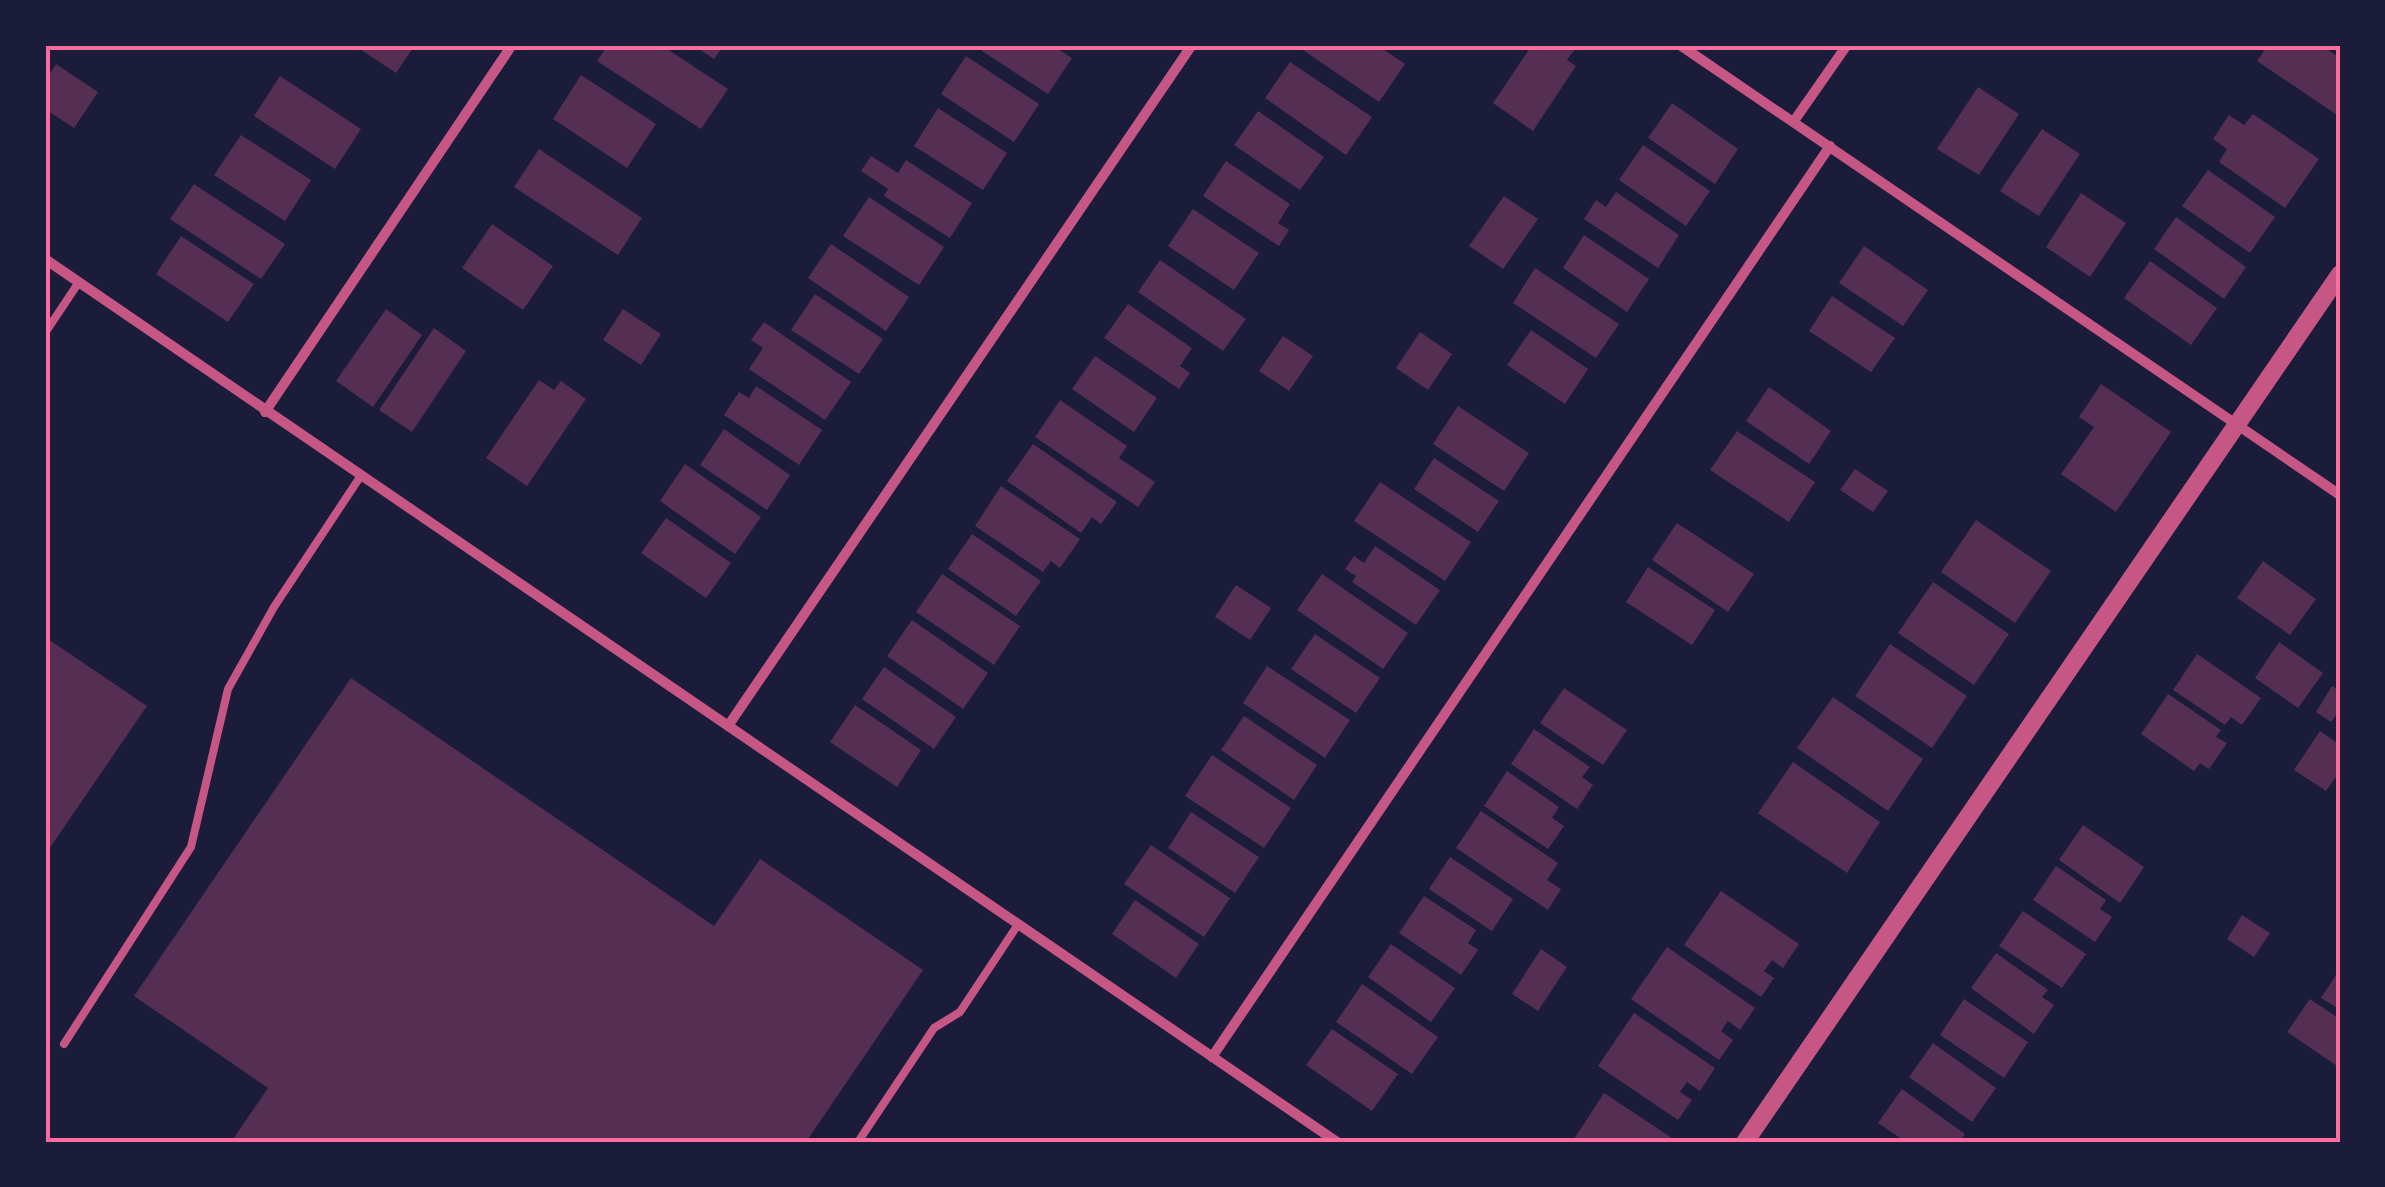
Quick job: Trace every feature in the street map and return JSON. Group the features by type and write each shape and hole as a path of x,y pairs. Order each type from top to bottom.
{"street":[{"path":"265,412 512,45"},
{"path":"728,726 1192,45"},
{"path":"1680,45 2340,495"},
{"path":"1794,122 1847,45"},
{"path":"1212,1057 1830,146"},
{"path":"45,259 1337,1142"},
{"path":"1745,1142 2340,274"}],"lane":[{"path":"45,333 79,282"},
{"path":"64,1044 191,848 228,689 274,607 360,477"},
{"path":"858,1142 934,1028 960,1012 1017,926"}],"building":[{"path":"354,45 415,45 396,73"},
{"path":"608,45 661,45 728,89 701,129 597,61"},
{"path":"693,45 724,45 714,59"},
{"path":"986,45 1052,45 1072,58 1048,94 982,51"},
{"path":"1377,45 1405,64 1379,102 1300,48"},
{"path":"1532,45 1568,45 1575,49 1567,60 1576,66 1533,131 1493,103"},
{"path":"2268,45 2321,45 2340,58 2340,117 2257,61"},
{"path":"966,56 1039,104 1014,142 941,94"},
{"path":"1290,62 1372,117 1346,155 1265,98"},
{"path":"56,64 98,92 74,128 45,109 45,81"},
{"path":"581,75 656,124 627,168 553,119"},
{"path":"280,76 361,129 335,169 254,116"},
{"path":"1978,87 2019,114 1979,175 1937,149"},
{"path":"1672,103 1738,149 1715,184 1648,138"},
{"path":"938,108 1007,153 983,190 914,146"},
{"path":"1258,111 1324,157 1300,190 1234,145"},
{"path":"2253,114 2319,159 2285,208 2219,162 2227,149 2213,139 2229,115 2244,125"},
{"path":"2042,129 2080,154 2039,216 2000,191"},
{"path":"241,135 311,180 285,221 214,175"},
{"path":"1643,145 1710,191 1686,226 1619,180"},
{"path":"539,149 642,218 618,255 514,187"},
{"path":"871,156 898,173 906,160 972,203 950,238 884,196 888,189 861,171"},
{"path":"1226,161 1290,204 1278,223 1289,230 1279,246 1203,196"},
{"path":"2208,170 2275,217 2250,253 2182,206"},
{"path":"194,184 285,244 261,279 170,219"},
{"path":"1616,192 1679,235 1658,268 1584,219 1596,200 1606,207"},
{"path":"2081,193 2126,223 2090,277 2046,247"},
{"path":"1504,196 1538,219 1503,269 1469,246"},
{"path":"869,197 944,247 919,285 843,236"},
{"path":"1193,209 1259,253 1234,290 1168,246"},
{"path":"2176,217 2246,267 2224,299 2154,249"},
{"path":"492,224 553,266 523,310 462,268"},
{"path":"1584,235 1649,279 1627,312 1563,268"},
{"path":"181,236 254,284 228,322 156,274"},
{"path":"831,244 909,297 886,331 808,278"},
{"path":"1864,246 1928,290 1903,326 1839,283"},
{"path":"1160,260 1246,319 1223,351 1138,292"},
{"path":"2150,261 2217,308 2191,345 2124,298"},
{"path":"1535,268 1619,324 1596,358 1513,303"},
{"path":"815,294 883,339 859,374 791,330"},
{"path":"1832,296 1895,338 1871,372 1809,331"},
{"path":"1128,304 1192,348 1180,366 1190,373 1179,389 1104,338"},
{"path":"386,309 422,335 373,407 336,381"},
{"path":"623,309 661,334 641,365 603,340"},
{"path":"764,322 851,382 825,420 749,369 763,348 751,340"},
{"path":"434,328 466,351 412,432 379,410"},
{"path":"1531,330 1588,369 1565,404 1507,365"},
{"path":"1420,332 1452,354 1428,390 1396,368"},
{"path":"1283,336 1313,356 1289,391 1259,371"},
{"path":"1095,356 1157,398 1134,432 1072,389"},
{"path":"539,380 554,390 561,381 586,399 527,486 486,458"},
{"path":"2101,384 2171,432 2116,512 2061,474 2094,427 2079,417"},
{"path":"756,386 822,430 799,465 724,415 739,392 749,398"},
{"path":"1769,387 1831,431 1809,464 1746,421"},
{"path":"1060,400 1127,446 1119,458 1155,482 1138,507 1035,437"},
{"path":"1458,406 1529,453 1504,491 1433,444"},
{"path":"724,429 790,475 767,510 700,465"},
{"path":"1737,431 1815,482 1789,522 1710,470"},
{"path":"1033,444 1117,502 1101,524 1092,517 1081,533 1007,481"},
{"path":"1434,458 1499,501 1478,532 1414,489"},
{"path":"685,464 761,517 735,554 660,501"},
{"path":"1855,469 1888,491 1873,512 1840,490"},
{"path":"1380,482 1471,542 1445,581 1354,521"},
{"path":"1001,486 1080,539 1060,568 1051,561 1043,572 975,526"},
{"path":"666,518 731,563 706,598 641,553"},
{"path":"1976,520 2051,571 2015,623 1941,572"},
{"path":"1677,523 1754,574 1728,612 1652,560"},
{"path":"972,534 1041,581 1016,616 948,569"},
{"path":"1375,546 1440,590 1416,625 1352,582 1356,576 1345,569 1354,556 1364,563"},
{"path":"2263,561 2316,599 2290,635 2237,598"},
{"path":"1648,567 1715,610 1692,645 1626,602"},
{"path":"942,574 1020,626 994,665 916,612"},
{"path":"1322,574 1408,633 1383,669 1297,610"},
{"path":"1933,582 2009,634 1974,685 1898,633"},
{"path":"1236,585 1271,608 1250,640 1215,617"},
{"path":"912,620 988,673 963,709 887,656"},
{"path":"1315,634 1380,678 1356,713 1291,669"},
{"path":"45,637 147,706 45,855"},
{"path":"2279,642 2323,673 2298,708 2255,678"},
{"path":"1890,644 1967,696 1932,748 1855,696"},
{"path":"2197,654 2261,698 2242,725 2231,717 2225,725 2173,690"},
{"path":"1267,666 1350,720 1325,758 1243,703"},
{"path":"884,667 956,717 934,749 862,699"},
{"path":"351,678 714,926 760,859 923,970 806,1142 231,1142 268,1088 134,996"},
{"path":"2332,686 2340,691 2340,709 2331,722 2316,712"},
{"path":"1564,688 1627,730 1603,765 1540,723"},
{"path":"2168,694 2221,730 2216,737 2227,743 2209,769 2200,763 2194,771 2141,734"},
{"path":"1833,697 1923,759 1888,811 1797,748"},
{"path":"855,705 921,750 897,787 830,742"},
{"path":"1244,716 1317,765 1294,800 1221,750"},
{"path":"1534,729 1590,767 1582,777 1593,785 1577,809 1511,764"},
{"path":"2320,731 2340,745 2340,771 2326,791 2294,770"},
{"path":"1212,755 1291,808 1264,848 1185,796"},
{"path":"1793,762 1880,822 1847,873 1758,813"},
{"path":"1507,771 1559,807 1552,818 1564,826 1548,849 1484,806"},
{"path":"1481,811 1558,863 1547,880 1561,889 1548,910 1456,848"},
{"path":"1191,812 1259,857 1235,893 1168,848"},
{"path":"2083,825 2144,867 2120,903 2059,860"},
{"path":"1151,845 1230,898 1204,937 1124,884"},
{"path":"1450,857 1513,899 1492,931 1429,889"},
{"path":"2056,866 2106,900 2100,909 2112,917 2095,942 2033,900"},
{"path":"1721,891 1799,944 1783,968 1772,960 1764,971 1774,978 1761,997 1684,945"},
{"path":"1424,896 1476,930 1468,943 1478,950 1461,975 1399,933"},
{"path":"1135,900 1199,944 1176,978 1112,934"},
{"path":"2023,911 2086,954 2062,988 1999,946"},
{"path":"2242,915 2270,933 2254,957 2227,939"},
{"path":"1391,944 1455,988 1431,1022 1368,977"},
{"path":"1667,947 1755,1008 1740,1030 1728,1021 1721,1031 1733,1040 1719,1060 1631,999"},
{"path":"1541,949 1567,967 1538,1011 1512,994"},
{"path":"1996,953 2048,990 2042,997 2054,1005 2034,1034 1971,988"},
{"path":"2340,969 2340,1010 2321,998"},
{"path":"1362,984 1438,1037 1412,1074 1336,1022"},
{"path":"1964,999 2028,1042 2004,1078 1940,1035"},
{"path":"2310,999 2340,1019 2340,1068 2287,1032"},
{"path":"1634,1013 1715,1068 1700,1091 1687,1082 1680,1092 1692,1100 1678,1120 1598,1066"},
{"path":"1332,1029 1398,1074 1372,1111 1306,1065"},
{"path":"1933,1043 1996,1088 1972,1122 1909,1077"},
{"path":"1902,1089 1965,1134 1960,1142 1906,1142 1878,1123"},
{"path":"1604,1093 1678,1142 1572,1142"}]}
